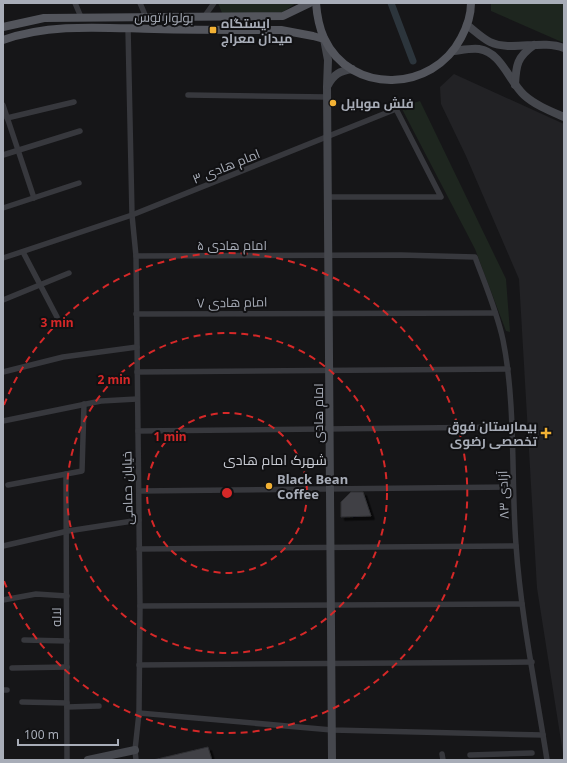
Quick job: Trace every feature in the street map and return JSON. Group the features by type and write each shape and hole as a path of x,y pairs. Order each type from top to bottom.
{"main road":[{"name":"بولوار توس","path":"3,27 44,18 283,16 310,3"},
{"path":"316,3 317,20 324,40 336,56 352,69 370,78 390,81 411,79 430,72 446,60 454,51 468,25 471,4"},
{"path":"468,25 491,43 549,45 564,48"},
{"name":"بولوار توس","path":"3,40 18,34 46,29 128,28 281,30 313,36 324,40"},
{"name":"امام هادی","path":"324,40 328,60 327,137 332,760"},
{"path":"515,85 518,61 524,53 534,45"},
{"path":"454,51 479,49 487,52 496,58 515,85 530,101 564,117"},
{"path":"327,87 332,77 341,71 352,69"},
{"path":"88,760 135,750"}],"street":[{"path":"75,3 81,17"},
{"path":"140,3 146,17"},
{"path":"204,17 214,3"},
{"name":"خیابان حمامی","path":"128,28 132,215 136,256 140,606 139,713 135,750 136,760"},
{"path":"188,95 327,97"},
{"path":"7,118 74,102"},
{"path":"3,105 34,198"},
{"name":"امام هادی ۳","path":"3,258 132,215 396,109 441,196 328,197"},
{"path":"3,155 80,131"},
{"path":"3,208 79,183"},
{"path":"23,252 57,317"},
{"name":"امام هادی ۵","path":"136,256 401,255 475,257"},
{"name":"آزادی ۸۳","path":"475,257 495,312 503,340 508,369 516,546 522,604 547,760"},
{"path":"3,300 69,273"},
{"name":"امام هادی ۷","path":"136,314 495,312"},
{"path":"3,372 63,356 137,347"},
{"path":"137,372 329,372 508,369"},
{"path":"3,421 101,401 137,399"},
{"path":"8,485 82,471 84,404"},
{"path":"138,431 511,427"},
{"name":"لاله","path":"66,474 67,760"},
{"path":"138,491 513,486"},
{"path":"3,546 67,531 139,520"},
{"path":"139,549 234,547 516,546"},
{"path":"3,600 36,594 67,596"},
{"path":"140,606 522,604"},
{"path":"24,640 67,641"},
{"path":"139,665 532,662"},
{"path":"12,668 67,667"},
{"path":"22,702 99,706"},
{"path":"139,713 332,730 543,735"},
{"path":"470,756 494,758 532,753"}],"shaded area":[{"path":"218,3 296,3 283,12 222,13"},
{"path":"491,3 564,3 564,43 491,11"},
{"name":"بیمارستان فوق تخصصی رضوی","path":"454,74 564,124 564,760 537,588 519,279 466,156 441,104 440,87"},
{"path":"420,101 506,279 510,332 506,331 475,249 401,107"}],"building":[{"path":"351,492 363,492 371,516 341,517 341,502"},
{"path":"208,747 212,760 153,760"}],"waterway":[{"path":"391,3 413,61"}],"place":[{"name":"ایستگاه میدان معراج","path":"213,30"},
{"name":"فلش موبایل","path":"333,103"},
{"name":"بیمارستان فوق تخصصی رضوی","path":"546,433"},
{"name":"Black Bean Coffee","path":"269,486"}],"district":[{"name":"شهرک امام هادی","path":"275,459"}]}
